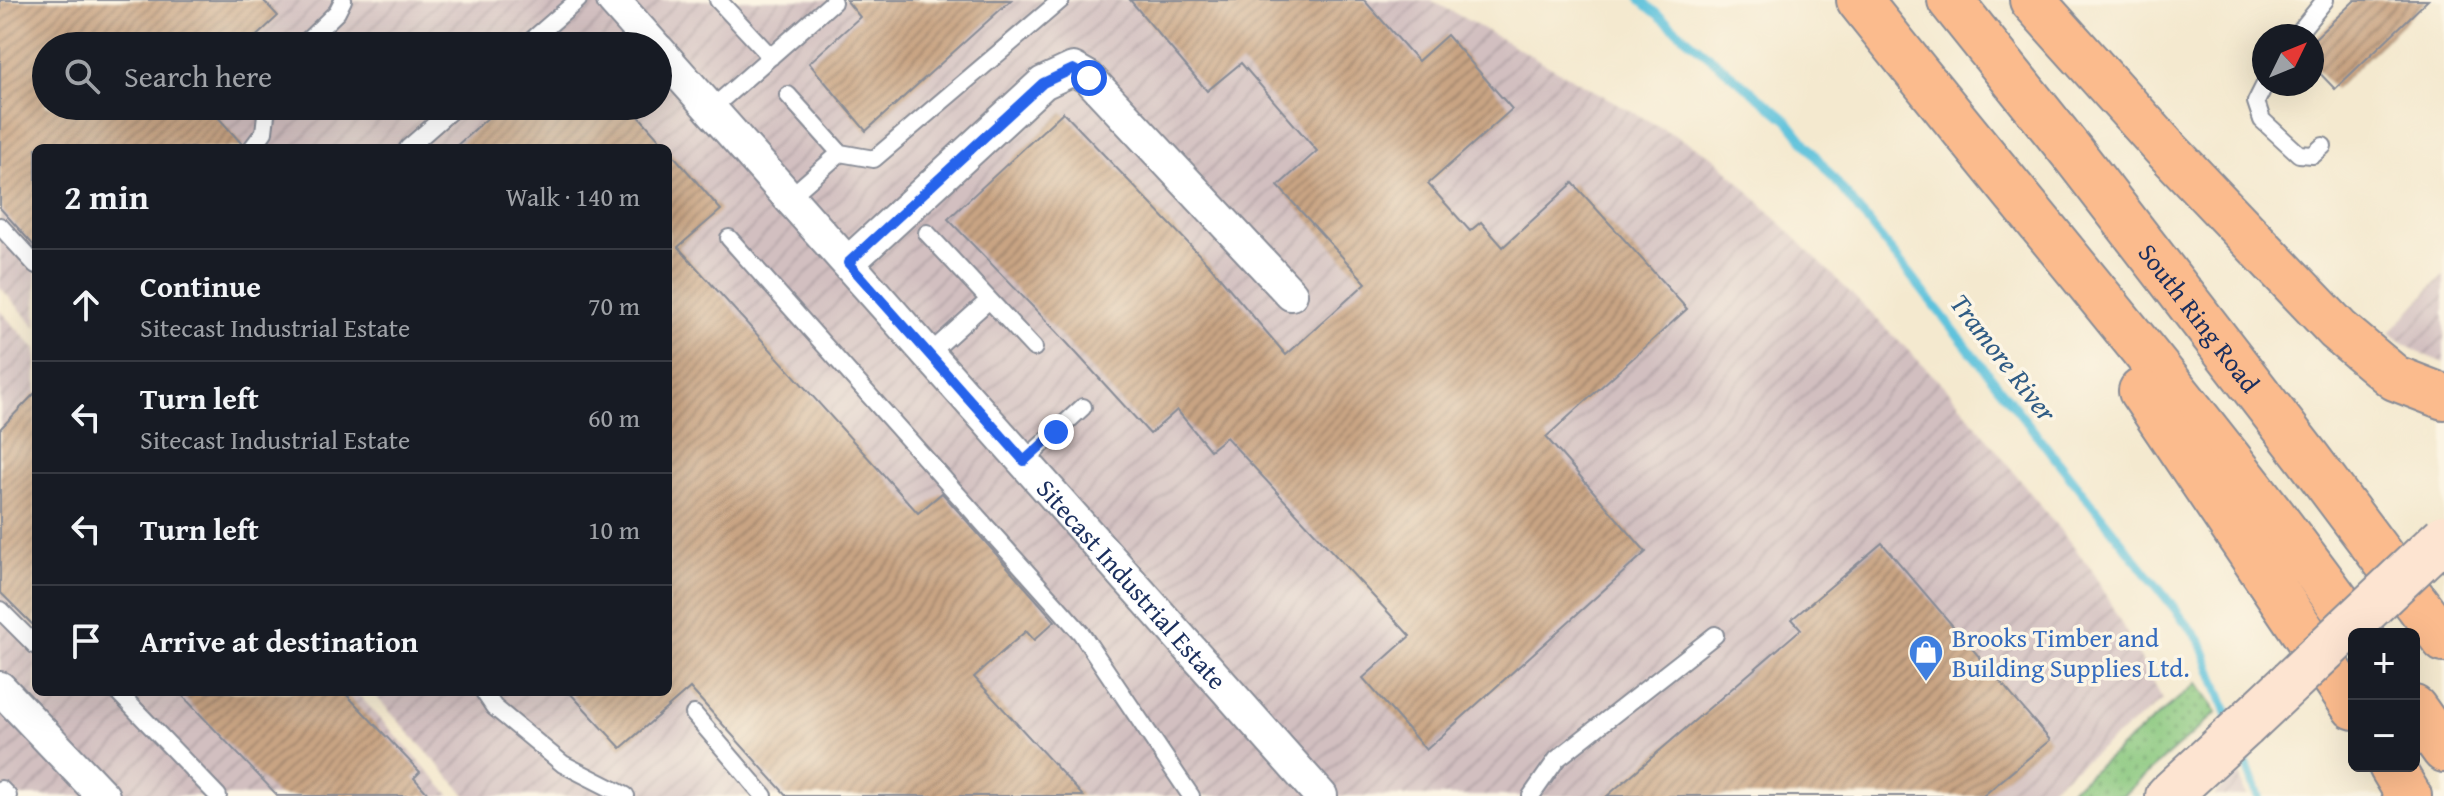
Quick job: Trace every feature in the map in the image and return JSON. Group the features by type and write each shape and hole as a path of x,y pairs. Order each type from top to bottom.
{"highway":[{"path":"1859,0 2161,373 2357,628"},
{"name":"South Ring Road","path":"1950,0 2085,168 2444,640"},
{"path":"2032,0 2164,147 2338,330 2395,378 2444,397"},
{"path":"1973,144 2349,700"},
{"path":"2420,716 2444,750"},
{"path":"2395,772 2409,796"}],"street":[{"name":"Sitecast Industrial Estate","path":"613,0 642,32"},
{"name":"Sitecast Industrial Estate","path":"672,66 1321,796"},
{"path":"848,263 1043,83 1073,69 1089,78 1291,294"},
{"path":"2168,796 2444,537"},
{"path":"0,688 12,710 103,796"}],"lane":[{"path":"316,32 337,12 343,0"},
{"path":"541,32 578,0"},
{"path":"718,0 771,57"},
{"path":"788,95 840,153 874,159 1061,0"},
{"path":"2306,24 2325,0"},
{"path":"711,109 833,2"},
{"path":"2259,96 2256,102 2262,120 2299,154 2313,155 2323,146"},
{"path":"255,144 264,132 265,120"},
{"path":"413,144 440,120"},
{"path":"790,197 840,153"},
{"path":"0,226 32,261"},
{"path":"927,233 1034,348"},
{"path":"729,238 1081,633 1191,796"},
{"path":"929,354 989,300"},
{"path":"1024,461 1083,407"},
{"path":"0,610 32,642"},
{"path":"1531,796 1557,759 1715,635"},
{"path":"122,696 218,796"},
{"path":"487,696 494,707 563,764 626,796"},
{"path":"694,714 764,796"}],"shaded area":[{"path":"0,0 1431,0 1714,157 1950,392 2092,570 2163,700 2039,796 467,796 376,696 672,696 672,144 32,144 32,323 0,287"},
{"path":"2444,274 2444,363 2417,352 2390,333"},
{"path":"0,311 32,345 32,696 360,696 451,796 0,796"},
{"path":"2238,771 2246,796 2214,796"}],"green space":[{"path":"2197,683 2217,712 2122,796 2063,796"}],"building":[{"path":"0,0 263,0 278,16 261,32 32,32 32,120 221,120 242,144 32,144 32,244 0,208"},
{"path":"846,0 1011,0 866,131 809,63 860,17"},
{"path":"1130,0 1364,0 1418,61 1447,35 1512,109 1428,184 1470,231 1481,222 1503,247 1573,183 1687,309 1546,437 1646,552 1426,750 1363,678 1410,636 1226,437 1210,450 1177,410 1150,434 948,219 1063,112 1211,267 1286,355 1366,283 1278,186 1317,151 1241,63 1207,91"},
{"path":"2355,0 2428,0 2335,89 2324,78 2324,30"},
{"path":"485,120 642,120 663,144 458,144"},
{"path":"672,154 721,210 678,247 918,513 942,493 1055,621 1034,640 1026,631 974,677 1083,796 787,796 690,688 621,748 573,696 672,696"},
{"path":"32,396 32,624 0,592 0,429"},
{"path":"1882,543 2050,740 1983,796 1607,796 1801,629 1792,619"},
{"path":"183,696 348,696 420,772 414,778 430,796 278,796"}],"waterway":[{"name":"Tramore River","path":"1640,0 1788,121 2201,642 2230,721"},
{"name":"Tramore River","path":"2240,747 2258,796"}],"place":[{"name":"Brooks Timber and Building Supplies Ltd.","path":"1926,683"}],"route":[{"path":"1056,432 1024,461 848,263 1043,83 1073,69 1089,78"}]}
